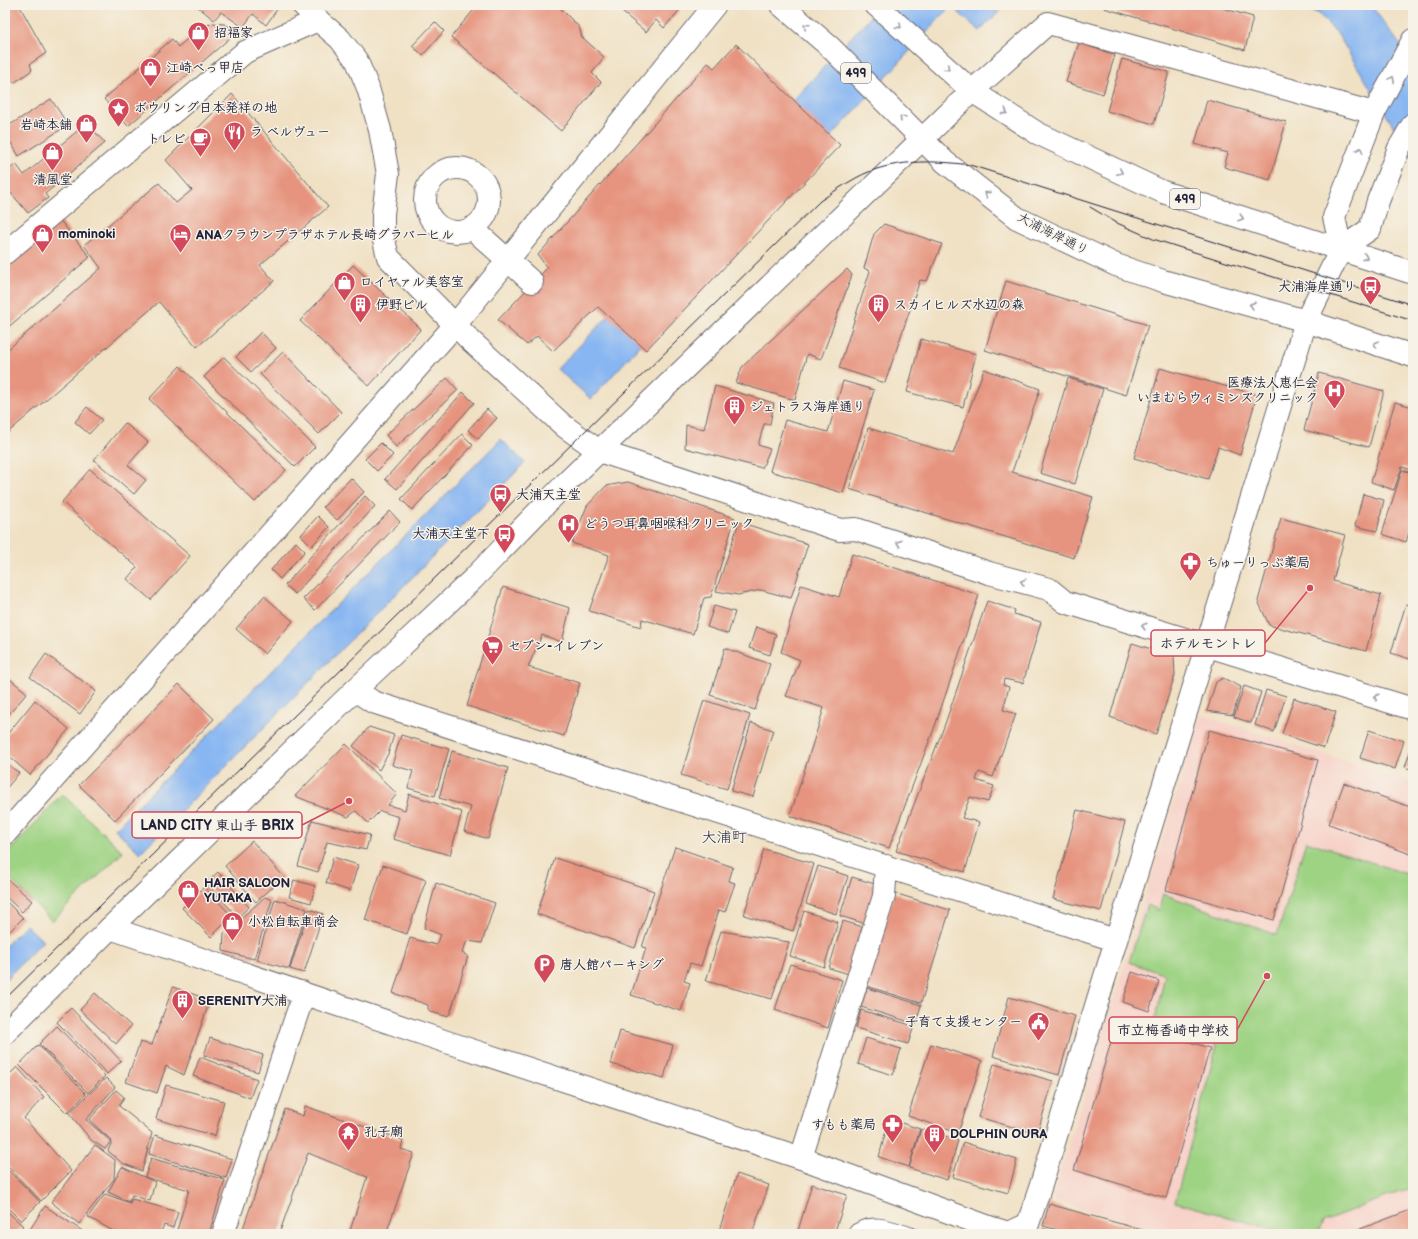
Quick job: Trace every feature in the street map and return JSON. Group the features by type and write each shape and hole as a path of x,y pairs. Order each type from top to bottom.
{"main road":[{"path":"5,834 456,324 715,5"},
{"name":"大浦海岸通り","path":"781,5 830,47 922,137 945,162 1017,218 1116,265 1156,279 1306,321 1413,356"},
{"name":"499","path":"876,5 972,91 1037,133 1163,192 1413,273"},
{"path":"5,253 245,52 310,12 340,39 357,61 368,88 380,130 388,174 383,214 383,236 388,257 456,324 471,341 564,426 599,451 840,530 856,529 989,573 1049,589 1065,602 1413,708"},
{"path":"5,1033 110,928 355,690 472,580 566,483 922,137 1048,23 1374,113"},
{"path":"1341,249 1334,216 1374,113 1413,40"},
{"path":"110,928 801,1158 997,1232 1028,1224 1306,321 1341,249 1370,229 1378,201 1399,148 1413,124"},
{"path":"472,228 532,282"},
{"path":"355,690 373,702 1115,940"},
{"path":"801,1158 884,896 886,866"},
{"path":"224,1234 297,1012 302,992"}],"lane":[{"path":"852,1234 862,1228 884,1224 912,1234"}],"shaded area":[{"path":"1201,715 1413,783 1413,1234 1169,1234 1053,1200"}],"green space":[{"path":"62,794 123,852 52,921 5,874 5,856"},
{"path":"1306,841 1413,876 1413,1187 1323,1221 1318,1234 1290,1234 1175,1202 1217,1045 1154,1025 1165,975 1129,962 1147,905 1159,910 1163,894 1277,935"}],"water":[{"path":"881,5 1006,5 980,31 951,6 591,399 557,369 617,307 775,120"},
{"path":"1291,5 1374,5 1373,8 1413,62 1413,159 1337,33 1318,13"},
{"path":"501,439 525,463 140,853 115,829"},
{"path":"26,925 43,941 5,980 5,946"}],"building":[{"path":"5,5 19,5 46,53 30,64 32,70 14,83 9,76 5,78"},
{"path":"196,5 273,5 278,8 266,25 253,14 243,27 221,12 214,20"},
{"path":"478,5 557,5 579,27 582,37 604,57 592,73 601,82 561,131 451,37"},
{"path":"628,5 684,5 664,28 656,20 646,32 622,12"},
{"path":"1105,5 1212,5 1253,17 1245,50 1104,8"},
{"path":"435,22 444,31 423,55 412,46"},
{"path":"213,23 224,24 238,31 128,126 104,99 172,39 178,47 200,28"},
{"path":"1079,43 1115,55 1103,94 1066,82"},
{"path":"736,44 840,145 646,350 598,307 553,351 537,336 527,345 498,320 547,268 538,255 708,63 714,68"},
{"path":"1122,59 1169,72 1154,124 1107,111"},
{"name":"ANAクラウンプラザホテル長崎グラバーヒル","path":"232,94 328,207 260,265 274,281 197,347 159,302 5,435 5,352 101,268 84,245 159,183 176,203 192,190 166,160"},
{"path":"51,99 68,125 19,156 5,133 5,128"},
{"path":"1207,100 1286,122 1270,180 1224,167 1228,153 1195,144"},
{"path":"87,123 105,143 45,194 48,198 28,213 5,186 5,173 16,164 24,175"},
{"path":"59,219 90,257 5,330 5,264"},
{"name":"スカイヒルズ水辺の森","path":"884,224 942,244 927,281 920,280 885,383 839,368 870,271 864,268 874,234"},
{"name":"伊野ビル","path":"353,265 421,329 369,386 300,321"},
{"path":"847,269 852,275 821,359 807,354 795,400 736,383 742,367"},
{"path":"1006,281 1148,325 1126,395 985,350"},
{"path":"261,332 276,348 251,372 236,357"},
{"path":"921,339 976,354 963,407 907,392"},
{"path":"283,352 341,412 319,434 260,374"},
{"path":"224,357 315,447 295,467 204,377"},
{"path":"180,366 286,470 255,502 149,399"},
{"path":"1160,368 1257,395 1240,455 1218,447 1208,479 1134,458"},
{"path":"984,369 1040,389 1012,472 1093,497 1074,558 849,489 868,428 953,454"},
{"path":"1319,373 1384,391 1369,447 1304,430"},
{"path":"447,378 458,390 396,447 386,435"},
{"path":"1068,378 1103,389 1075,484 1040,473"},
{"path":"843,381 874,390 843,493 770,471 785,420 828,432"},
{"name":"ジェトラス海岸通り","path":"715,386 774,403 770,424 764,424 758,445 770,449 762,468 685,448 686,425 704,429"},
{"path":"463,392 474,403 397,489 385,479"},
{"path":"1395,402 1413,407 1413,470 1402,467 1394,490 1371,482"},
{"path":"87,407 102,420 89,434 75,422"},
{"path":"487,409 497,418 478,439 468,430"},
{"path":"125,423 148,442 128,465 146,480 134,494 94,460"},
{"path":"462,434 473,445 412,510 401,499"},
{"path":"381,443 393,455 377,471 365,459"},
{"path":"90,469 190,556 151,600 127,579 137,567 62,502"},
{"path":"1402,470 1413,473 1413,519 1406,542 1382,534"},
{"path":"351,478 364,492 337,520 323,507"},
{"path":"628,482 735,518 711,597 704,598 693,634 642,619 641,627 589,611 609,555 572,543 587,506 606,486"},
{"path":"1363,494 1384,500 1377,531 1355,526"},
{"path":"365,496 375,506 295,594 285,585"},
{"path":"390,511 400,522 315,610 303,599"},
{"path":"318,516 329,527 312,546 301,535"},
{"path":"1281,518 1345,535 1333,581 1381,595 1366,651 1269,625 1258,601"},
{"path":"739,522 808,544 791,598 761,590 738,595 716,591"},
{"path":"296,542 305,551 280,579 271,570"},
{"path":"852,554 979,595 935,726 889,848 790,816 824,708 786,696 800,660 781,652 801,585 839,597"},
{"path":"503,587 570,608 562,642 542,635 528,667 580,683 564,736 467,706"},
{"path":"264,596 293,621 265,654 236,629"},
{"path":"1413,600 1413,660 1391,653 1406,604 1411,606"},
{"path":"987,601 1015,610 1014,614 1041,622 1023,683 1004,679 1003,685 1009,687 1003,710 1016,714 993,777 979,772 976,780 994,786 988,802 970,797 962,818 979,822 965,872 896,851 945,724"},
{"path":"714,606 735,612 728,634 707,627"},
{"path":"756,627 776,634 770,655 749,648"},
{"path":"1132,643 1174,656 1175,675 1156,734 1110,717"},
{"path":"725,648 770,664 755,710 710,695"},
{"path":"46,654 96,691 80,714 30,677"},
{"path":"5,675 27,693 5,719"},
{"path":"1223,678 1241,687 1233,715 1207,711 1216,682"},
{"path":"179,684 214,719 115,820 79,785"},
{"path":"1244,686 1261,692 1251,723 1234,717"},
{"path":"1266,690 1286,696 1274,732 1255,725"},
{"path":"1294,698 1336,712 1324,748 1282,734"},
{"path":"35,700 69,729 30,775 5,753 5,737"},
{"path":"704,700 750,715 727,789 681,775"},
{"path":"751,723 773,730 753,797 731,791"},
{"path":"369,727 394,735 388,754 379,770 353,746"},
{"path":"1209,730 1318,760 1274,920 1166,890"},
{"path":"1369,730 1404,741 1395,769 1360,758"},
{"path":"401,735 449,749 435,796 408,788 413,771 392,765"},
{"path":"1413,743 1413,770 1405,767"},
{"path":"346,744 397,794 388,805 405,810 409,794 462,812 450,855 393,839 399,817 380,811 368,823 356,811 348,817 295,796"},
{"path":"452,751 508,768 488,839 464,831 471,807 439,798"},
{"path":"5,762 19,773 5,790"},
{"path":"1344,783 1413,808 1413,855 1329,824"},
{"path":"1077,810 1125,822 1101,911 1053,899"},
{"path":"312,820 370,835 366,850 327,842 318,872 298,866"},
{"path":"252,841 284,877 256,902 225,866"},
{"path":"675,847 733,867 729,881 735,883 725,912 719,910 701,966 690,963 684,981 690,983 681,1011 631,995 646,948 642,947"},
{"path":"764,849 814,864 793,931 744,915"},
{"path":"333,857 358,865 350,891 326,883"},
{"path":"555,858 654,891 635,948 537,914"},
{"path":"383,865 426,880 407,934 365,920"},
{"path":"818,866 848,876 836,914 806,904"},
{"path":"218,872 249,907 238,917 206,883"},
{"path":"5,877 32,901 22,912 5,896"},
{"path":"852,877 878,885 866,924 840,916"},
{"path":"294,880 315,886 311,903 289,897"},
{"path":"436,883 495,903 482,943 467,941 462,953 468,956 451,1011 449,1015 445,1016 431,1012 428,1009 428,1005 393,993 410,938 436,945 441,935 424,928"},
{"path":"204,887 232,916 211,937 182,908"},
{"path":"894,893 950,910 921,1003 866,986"},
{"path":"265,897 272,900 254,959 223,951 224,933"},
{"path":"275,899 307,909 289,969 257,960"},
{"path":"5,900 23,918 5,936"},
{"path":"309,909 323,914 304,973 290,969"},
{"path":"804,911 838,922 824,967 790,956"},
{"path":"843,921 863,927 849,974 829,968"},
{"path":"721,931 789,942 772,999 706,981"},
{"path":"790,964 842,980 828,1028 775,1010"},
{"path":"1132,972 1159,981 1149,1011 1123,1002"},
{"name":"SERENITY大浦","path":"173,987 210,1000 184,1075 166,1066 157,1093 126,1082 140,1042 152,1045"},
{"path":"867,988 921,1005 916,1024 861,1007"},
{"path":"95,993 131,1026 116,1044 80,1010"},
{"path":"1009,997 1075,1016 1059,1075 993,1056"},
{"path":"71,1008 121,1061 107,1074 57,1022"},
{"path":"861,1010 914,1026 908,1044 856,1028"},
{"path":"1117,1021 1210,1048 1166,1198 1074,1170"},
{"path":"57,1026 105,1076 88,1093 39,1044"},
{"path":"620,1031 673,1045 664,1078 611,1064"},
{"path":"210,1038 263,1055 258,1072 204,1055"},
{"path":"866,1038 901,1049 893,1075 858,1064"},
{"path":"931,1044 982,1061 958,1133 908,1116"},
{"path":"38,1045 86,1094 67,1113 19,1065"},
{"path":"200,1057 257,1079 250,1098 193,1076"},
{"path":"994,1064 1053,1081 1037,1134 978,1117"},
{"path":"17,1067 44,1097 24,1118 71,1171 41,1201 5,1164 5,1079"},
{"path":"106,1078 115,1087 86,1120 111,1141 105,1149 91,1140 69,1113"},
{"path":"166,1085 224,1101 215,1136 156,1119"},
{"path":"116,1090 124,1097 119,1106 152,1133 142,1171 122,1163 108,1151 112,1141 89,1120"},
{"path":"305,1106 403,1140 401,1149 414,1153 386,1234 349,1234 367,1177 308,1153 279,1234 252,1234 242,1231 285,1109 303,1116"},
{"path":"889,1119 920,1129 909,1167 879,1157"},
{"name":"DOLPHIN OURA","path":"921,1129 958,1140 947,1180 909,1168"},
{"path":"155,1135 232,1159 226,1178 149,1154"},
{"path":"963,1142 1017,1160 1008,1193 953,1177"},
{"path":"95,1145 115,1160 114,1179 79,1224 51,1202"},
{"path":"151,1158 225,1180 209,1234 189,1234 177,1230 189,1190 145,1177"},
{"path":"122,1167 155,1182 150,1201 132,1195 129,1202 108,1192"},
{"path":"8,1170 40,1202 21,1221 5,1205 5,1173"},
{"path":"737,1174 769,1185 752,1234 718,1234"},
{"path":"812,1184 847,1195 834,1234 797,1234"},
{"path":"105,1194 130,1203 132,1199 178,1212 173,1228 164,1225 160,1234 122,1234 113,1231 88,1217"},
{"path":"1049,1204 1157,1234 1073,1234 1043,1226"},
{"path":"45,1206 87,1234 27,1234"},
{"path":"5,1209 23,1226 14,1234 5,1234"},
{"path":"1413,1209 1413,1234 1347,1234"},
{"path":"1043,1229 1062,1234 1042,1234"}],"tram line":[{"path":"5,999 820,201 856,178 883,167 912,162 941,162 970,165 1413,305"},
{"path":"1090,207 1117,223 1153,239 1413,321"}],"place":[{"name":"招福家","path":"199,52"},
{"name":"江崎べっ甲店","path":"150,88"},
{"name":"ボウリング日本発祥の地","path":"119,128"},
{"name":"岩崎本舗","path":"87,144"},
{"name":"ラ ベルヴュー","path":"234,152"},
{"name":"トレビ","path":"201,158"},
{"name":"清風堂","path":"53,172"},
{"name":"mominoki","path":"43,254"},
{"name":"ANAクラウンプラザホテル長崎グラバーヒル","path":"181,254"},
{"name":"ロイヤァル美容室","path":"345,302"},
{"name":"大浦海岸通り","path":"1371,306"},
{"name":"伊野ビル","path":"361,324"},
{"name":"スカイヒルズ水辺の森","path":"879,324"},
{"name":"医療法人恵仁会 いまむらウィミンズクリニック","path":"1334,410"},
{"name":"ジェトラス海岸通り","path":"734,426"},
{"name":"大浦天主堂","path":"500,514"},
{"name":"どうつ耳鼻咽喉科クリニック","path":"568,544"},
{"name":"大浦天主堂下","path":"505,554"},
{"name":"ちゅーりっぷ薬局","path":"1191,582"},
{"name":"ホテルモントレ","path":"1310,588"},
{"name":"セブン-イレブン","path":"493,666"},
{"name":"LAND CITY 東山手 BRIX","path":"349,801"},
{"name":"HAIR SALOON YUTAKA","path":"189,910"},
{"name":"小松自転車商会","path":"232,942"},
{"name":"市立梅香崎中学校","path":"1267,976"},
{"name":"唐人館パーキング","path":"544,984"},
{"name":"SERENITY大浦","path":"182,1020"},
{"name":"子育て支援センター","path":"1038,1042"},
{"name":"すもも薬局","path":"892,1144"},
{"name":"孔子廟","path":"348,1152"},
{"name":"DOLPHIN OURA","path":"934,1154"}],"district":[{"name":"大浦町","path":"724,837"}]}
